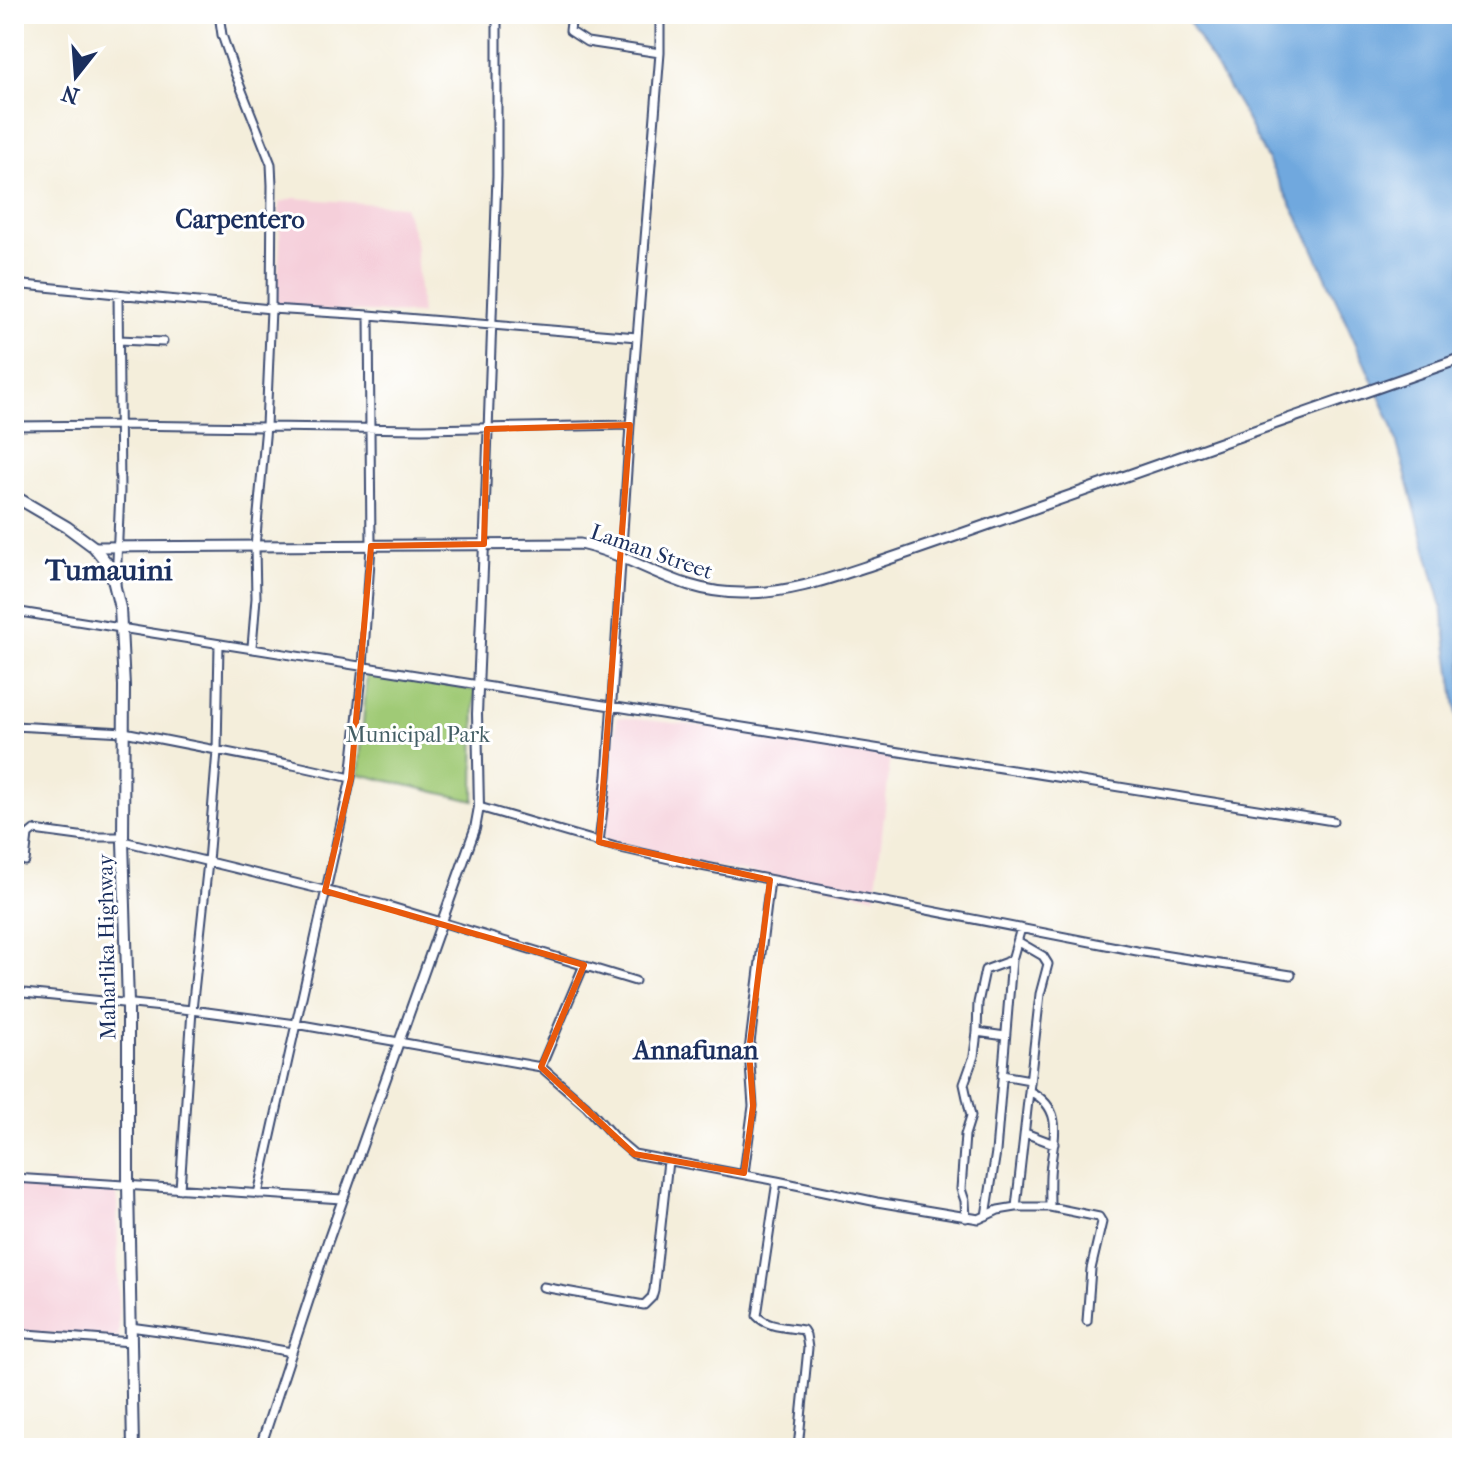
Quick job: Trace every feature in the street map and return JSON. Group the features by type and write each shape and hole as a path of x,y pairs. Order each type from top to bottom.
{"main road":[{"name":"Laman Street","path":"94,547 580,544 599,548 678,583 719,592 764,592 800,587 927,546 1462,358"},
{"name":"Maharlika Highway","path":"14,496 94,547 110,567 122,628 133,1448"}],"street":[{"path":"219,14 222,35 235,73 271,164 271,309 266,426 255,547 256,598 252,647"},
{"path":"260,1448 342,1199 470,845 479,807 478,683 493,323 497,14"},
{"path":"572,14 570,31 581,40 660,53"},
{"path":"599,842 613,706 630,425 660,53 660,14"},
{"path":"14,284 271,309 493,323 637,337"},
{"path":"116,586 120,425 118,294"},
{"path":"258,1194 351,778 371,546 369,315"},
{"path":"119,340 163,342"},
{"path":"14,426 487,429 630,425"},
{"path":"14,611 1333,821"},
{"path":"180,1189 192,1010 217,751 219,644"},
{"path":"14,726 124,732 351,778"},
{"path":"479,807 599,842 770,880 1137,951 1291,975"},
{"path":"25,861 28,835 34,830 123,839 385,905 635,981"},
{"path":"744,1173 753,1106 749,1051 770,880"},
{"path":"986,1216 996,1152 1012,960 1021,928"},
{"path":"1016,1207 1040,994 1048,964 1043,956 1019,942"},
{"path":"966,1218 961,1181 967,1124 971,1116 964,1084 974,1056 978,1003 985,970 1012,960"},
{"path":"541,1067 584,965"},
{"path":"14,992 296,1024 541,1067 634,1154 668,1161 744,1173 855,1198 966,1218 979,1219 1016,1207 1050,1207 1093,1214 1102,1222 1091,1269 1087,1321"},
{"path":"977,1032 1005,1036"},
{"path":"1002,1075 1030,1080"},
{"path":"1031,1092 1049,1105 1056,1123 1050,1207"},
{"path":"1025,1133 1054,1144"},
{"path":"543,1287 628,1304 644,1305 648,1301 654,1290 668,1161"},
{"path":"14,1178 342,1199"},
{"path":"777,1181 757,1316 761,1321 774,1325 803,1330 806,1335 808,1348 798,1448"},
{"path":"130,1327 291,1352"},
{"path":"14,1333 131,1342"}],"highlighted area":[{"path":"630,425 599,842 770,880 749,1051 753,1106 744,1173 634,1154 541,1067 584,965 325,891 351,778 371,546 484,544 487,429"}],"shaded area":[{"path":"294,198 404,206 415,239 421,314 276,309 279,203"},
{"path":"617,717 740,730 891,755 875,896 717,867 604,839"},
{"path":"14,1180 117,1187 119,1339 14,1331"}],"green space":[{"name":"Municipal Park","path":"367,673 475,690 474,801 359,774"}],"water":[{"path":"1184,14 1462,14 1462,751 1442,607 1392,425 1311,243 1240,107"}],"district":[{"name":"Carpentero","path":"240,219"},
{"name":"Tumauini","path":"109,570"},
{"name":"Annafunan","path":"696,1050"}]}
